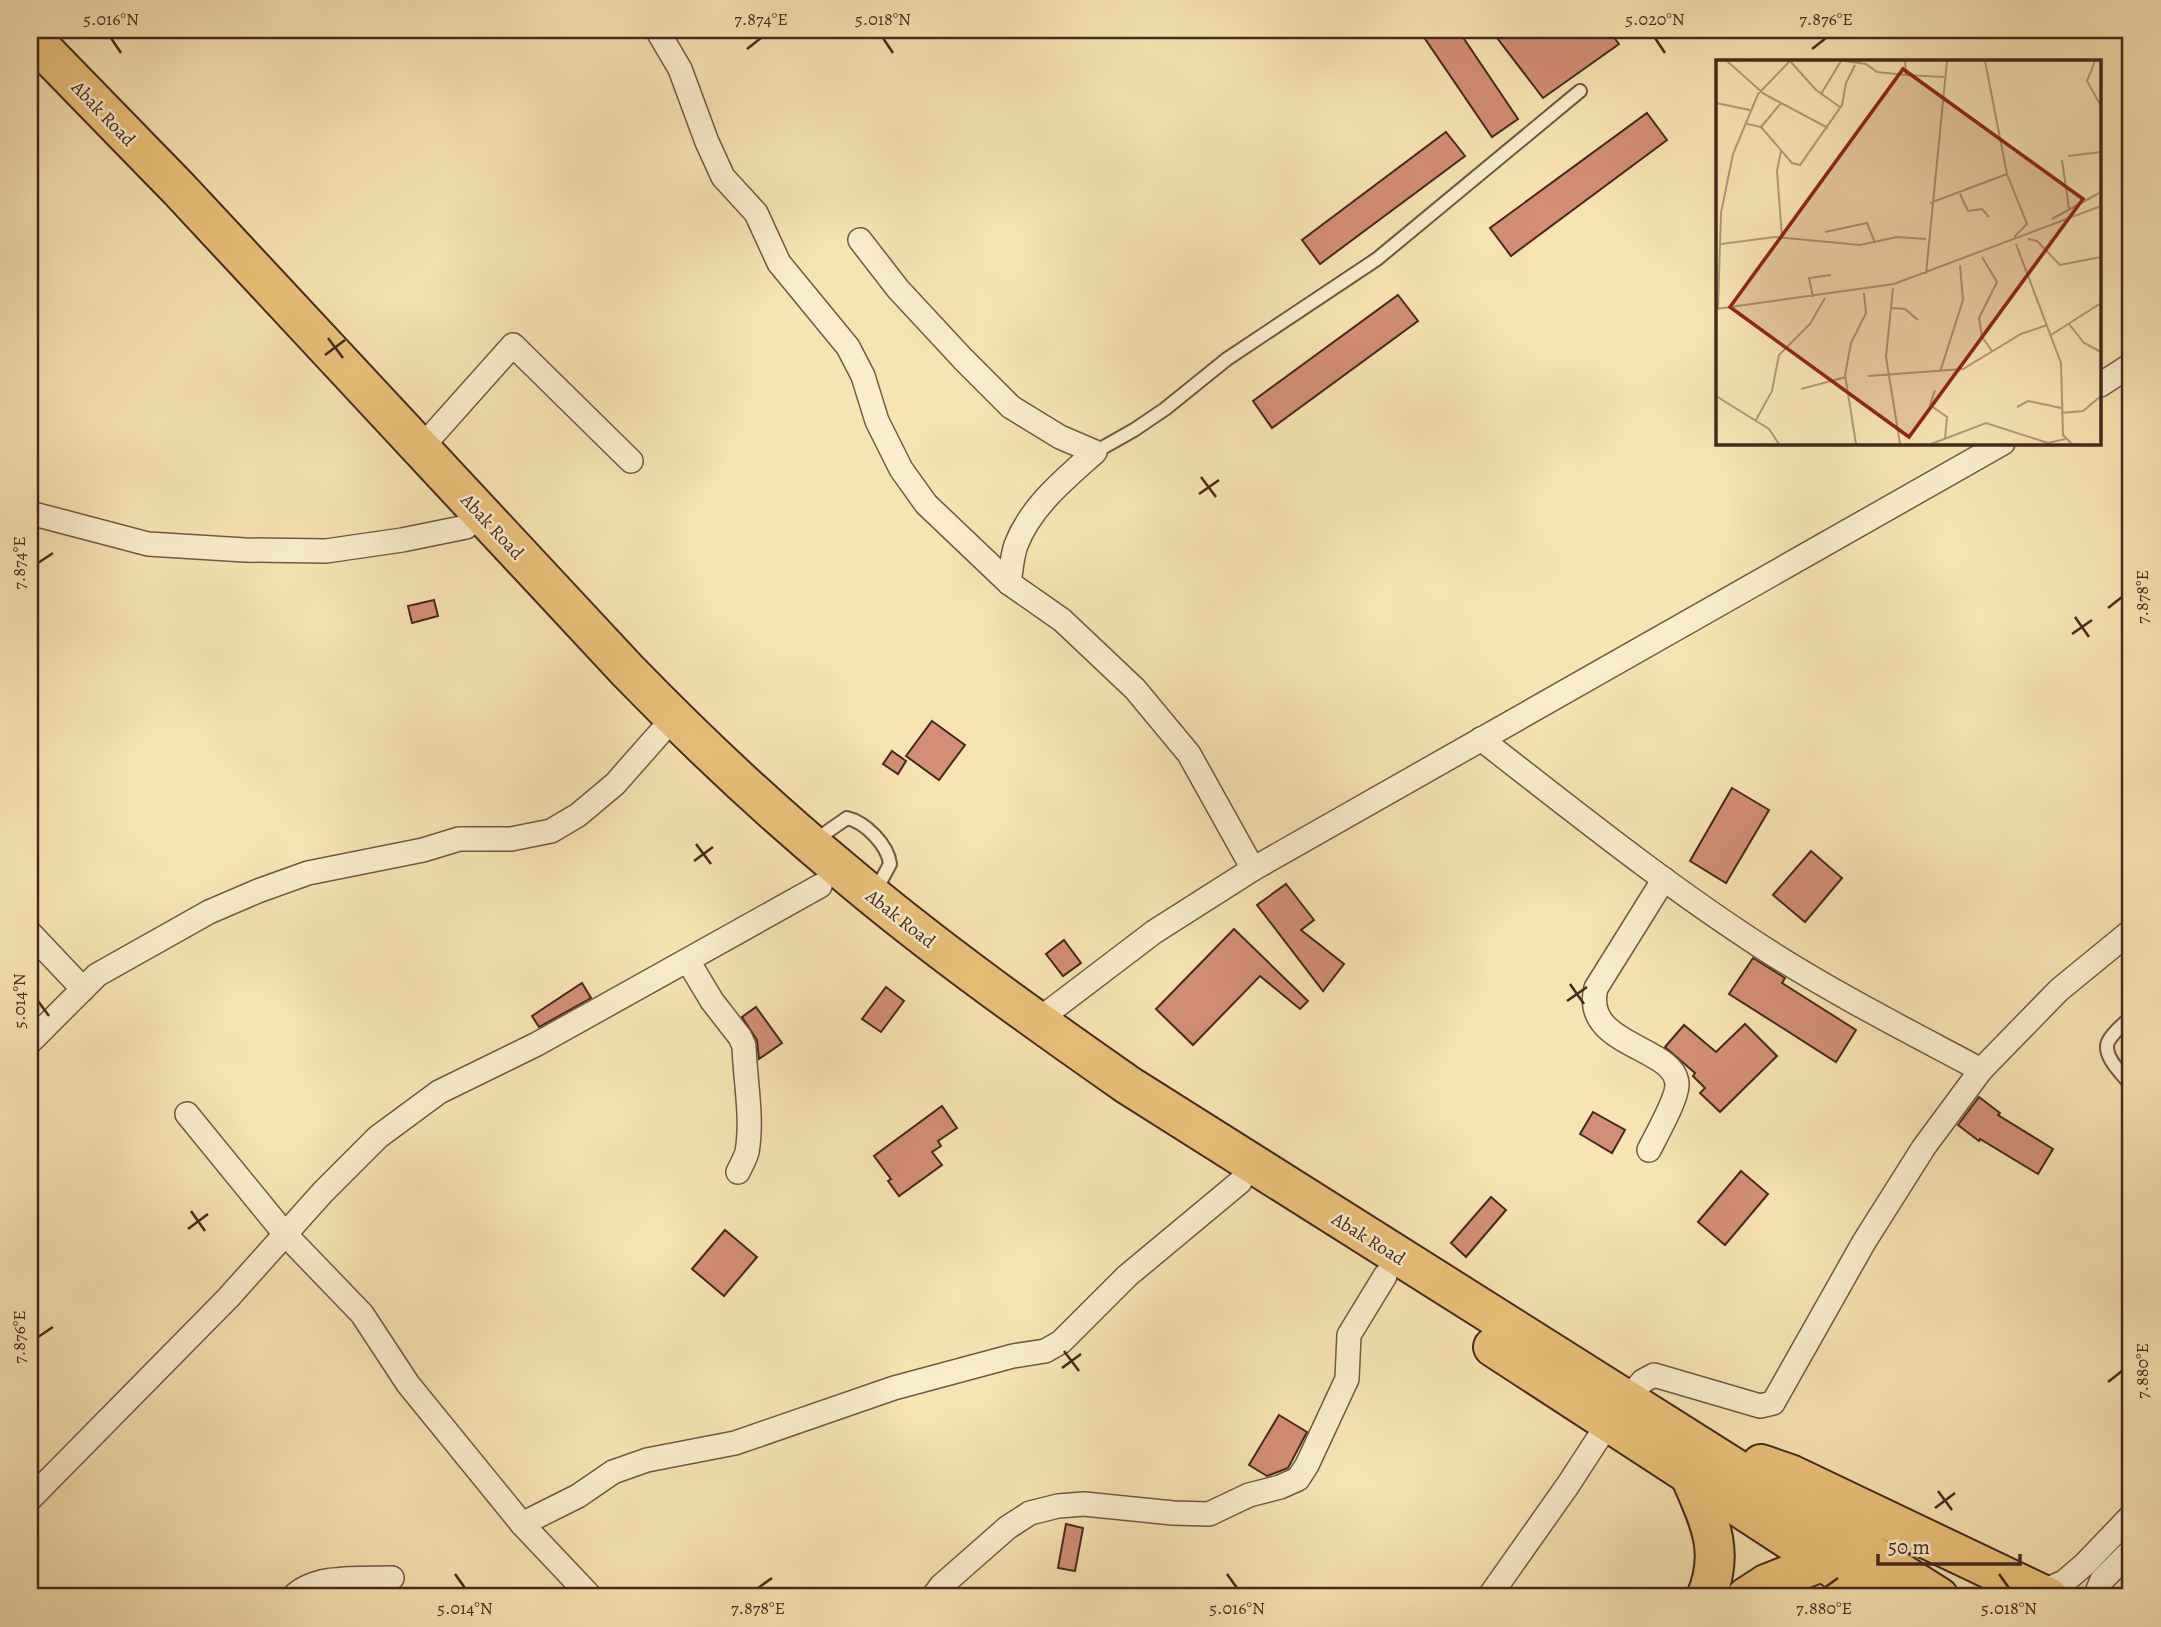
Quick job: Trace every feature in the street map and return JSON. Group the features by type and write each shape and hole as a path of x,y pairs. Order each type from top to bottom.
{"highway":[{"name":"Abak Road","path":"30,36 179,189 414,455 466,527 660,733 744,817 820,886 1070,1073 1385,1276 1617,1411"},
{"name":"Abak Road","path":"30,67 699,744 810,844 873,895 1004,998 1128,1085 1617,1411 1707,1469 1940,1597"},
{"path":"1706,1597 1714,1563 1715,1540 1707,1469 1760,1464 1790,1474 2043,1595"},
{"name":"Abak Road","path":"1707,1469 1821,1562 1877,1597"},
{"path":"1746,1597 1766,1584 1821,1562"}],"street":[{"path":"657,30 680,69 723,177 756,213 779,263 848,347 863,376 877,421 901,468 926,504 1009,583 1062,621 1135,689 1189,754 1253,869"},
{"path":"860,240 898,289 1011,407 1060,437 1095,452 1058,486 1031,516 1016,546 1009,583"},
{"path":"414,455 513,345 631,461"},
{"path":"2102,384 2131,365"},
{"path":"1037,1021 1154,932 1253,869 2001,444"},
{"path":"30,513 148,544 245,550 326,551 466,527"},
{"path":"30,1042 107,969 209,912 258,891 308,873 423,850 459,839 511,839 551,831 578,815 615,784 660,733"},
{"path":"1482,740 1664,879 1768,951 1858,1004 1981,1070"},
{"path":"1649,1150 1672,1101 1677,1085 1674,1074 1662,1063 1604,1026 1594,1010 1593,999 1595,988 1664,879"},
{"path":"30,1499 228,1298 378,1137 439,1092 537,1044 820,886"},
{"path":"1489,1597 1617,1411 1643,1381 1654,1376 1760,1406 1773,1403 1864,1242 1924,1147 1981,1070 2059,990 2131,931"},
{"path":"30,933 83,989"},
{"path":"688,961 744,1046 748,1142 746,1155 738,1172"},
{"path":"187,1114 285,1234 362,1314 408,1384 522,1524 591,1597"},
{"path":"522,1524 578,1496 613,1472 647,1460 735,1443 894,1388 1013,1356 1045,1351 1061,1342 1127,1276 1240,1182"},
{"path":"933,1597 941,1586 1007,1528 1030,1513 1058,1506 1084,1504 1209,1514 1249,1495 1280,1488 1298,1479 1347,1379 1349,1335 1385,1276"},
{"path":"2043,1595 2085,1564 2131,1516"},
{"path":"2095,1597 2102,1580 2131,1551"},
{"path":"293,1597 300,1590 322,1581 392,1578"}],"lane":[{"path":"1095,452 1165,409 1227,359 1377,259 1580,91"},
{"path":"2131,1017 2109,1041 2107,1049 2111,1059 2131,1085"}],"building":[{"path":"1419,30 1458,30 1518,119 1492,137"},
{"path":"1491,30 1608,30 1619,44 1543,98"},
{"path":"1647,113 1667,140 1511,256 1490,228"},
{"path":"1446,132 1465,156 1320,264 1302,240"},
{"path":"1398,295 1418,321 1272,428 1253,401"},
{"path":"434,600 438,616 412,623 408,606"},
{"path":"932,721 965,745 939,780 906,756"},
{"path":"892,751 906,761 898,774 883,764"},
{"path":"1732,788 1769,810 1726,883 1690,861"},
{"path":"1811,851 1842,878 1805,922 1773,895"},
{"path":"1286,884 1314,920 1301,930 1344,964 1323,991 1257,905"},
{"path":"1234,929 1308,1001 1300,1009 1260,976 1193,1045 1156,1009"},
{"path":"1064,940 1081,963 1063,976 1046,954"},
{"path":"1753,958 1785,978 1782,983 1856,1030 1836,1062 1729,994"},
{"path":"582,983 591,998 539,1027 532,1016"},
{"path":"886,987 904,1001 881,1032 862,1019"},
{"path":"756,1007 782,1043 759,1059 757,1040 742,1017"},
{"path":"1745,1024 1777,1056 1720,1112 1700,1093 1705,1088 1693,1076 1695,1073 1665,1047 1684,1025 1716,1052"},
{"path":"1979,1097 2000,1113 1998,1115 2053,1149 2038,1174 1980,1139 1979,1141 1958,1125"},
{"path":"942,1106 957,1128 938,1141 941,1146 932,1152 942,1165 899,1196 888,1181 891,1179 874,1156"},
{"path":"1593,1112 1625,1130 1612,1153 1580,1134"},
{"path":"1741,1171 1768,1194 1725,1245 1698,1222"},
{"path":"1491,1197 1506,1210 1466,1257 1451,1243"},
{"path":"725,1230 757,1257 724,1296 692,1269"},
{"path":"1279,1415 1307,1432 1288,1468 1267,1476 1249,1465"},
{"path":"1066,1524 1083,1528 1075,1571 1058,1568"}]}
